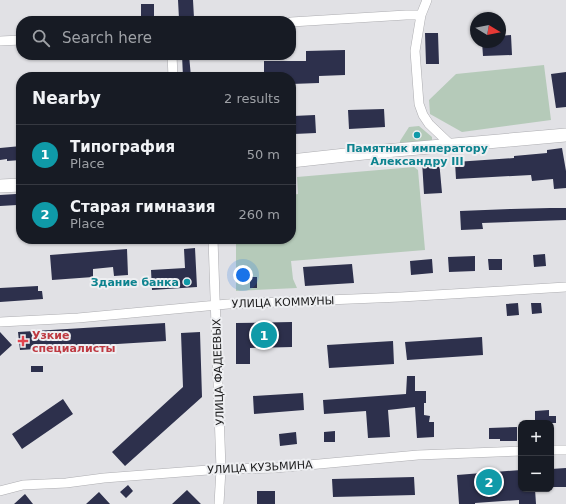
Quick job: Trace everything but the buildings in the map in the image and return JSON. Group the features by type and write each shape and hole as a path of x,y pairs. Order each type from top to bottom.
{"main road":[{"path":"296,160 566,135"},
{"path":"0,186 16,185"}],"street":[{"path":"428,0 421,15 415,51 419,104 423,115 429,124 451,145"},
{"path":"296,22 421,15"},
{"path":"0,41 16,40"},
{"path":"172,60 173,72"},
{"name":"УЛИЦА ФАДЕЕВЫХ","path":"214,244 221,469 219,504"},
{"name":"УЛИЦА КОММУНЫ","path":"0,322 86,317 216,305 401,297 566,287"},
{"path":"554,450 566,450"},
{"name":"УЛИЦА КУЗЬМИНА","path":"0,491 23,485 66,483 104,478 221,469 275,468 418,455 518,451"}],"green space":[{"path":"544,65 551,120 462,132 430,114 429,100 456,74"},
{"path":"419,126 432,137 432,142 400,145 400,141 409,127"},
{"path":"414,167 418,170 425,250 291,261 293,279 297,288 236,291 236,244 296,244 296,194 298,194 297,177"}],"place":[{"name":"Памятник императору Александру III","path":"417,135"},
{"name":"Здание банка","path":"187,282"},
{"name":"Типография","path":"264,335"},
{"name":"Узкие специалисты","path":"23,341"},
{"name":"Старая гимназия","path":"489,482"}]}
